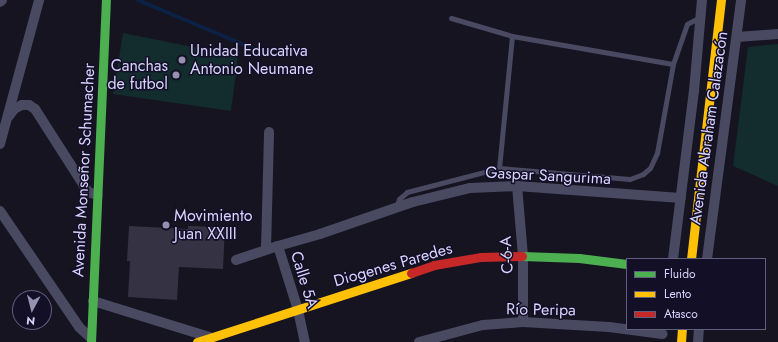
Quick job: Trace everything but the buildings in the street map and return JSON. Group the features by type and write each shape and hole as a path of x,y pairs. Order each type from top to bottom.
{"street":[{"path":"0,144 9,116 14,86 39,0"},
{"name":"Avenida Monseñor Schumacher","path":"91,340 106,0"},
{"name":"Avenida Abraham Calazacón","path":"673,258 702,0"},
{"name":"Avenida Abraham Calazacón","path":"691,258 721,0"},
{"name":"Avenida Abraham Calazacón","path":"707,258 741,0"},
{"path":"737,36 778,34"},
{"path":"9,116 14,109 22,105 29,105 35,109 88,192 98,195"},
{"path":"266,249 269,132"},
{"name":"Gaspar Sangurima","path":"278,246 320,234 396,208 470,188 517,186 681,198"},
{"name":"C-6-A","path":"517,186 523,256 523,322"},
{"path":"0,211 79,327 91,340"},
{"name":"Calle 5A","path":"236,260 278,246 298,310 305,342"},
{"name":"Diogenes Paredes","path":"197,342 434,265 481,257 523,256 579,258 626,264"},
{"path":"93,301 210,339"},
{"name":"Río Peripa","path":"419,342 483,325 523,322 609,327 626,330"},
{"name":"Río Peripa","path":"629,330 663,335"},
{"path":"681,342 682,330"},
{"path":"698,342 699,330"}],"lane":[{"path":"396,208 399,199 407,192 499,168 630,179 643,174 650,168 657,153 673,64 687,24 700,17"},
{"path":"451,18 512,36 673,64"},
{"path":"499,168 512,36"}],"green space":[{"name":"Canchas de futbol","path":"123,33 238,56 231,111 113,94"},
{"path":"778,44 778,186 733,166 748,47"}],"waterway":[{"path":"138,0 252,48"}],"traffic: fast":[{"path":"91,342 106,0"},
{"path":"522,256 579,258 626,264"}],"traffic: slow":[{"path":"691,258 721,0"},
{"path":"197,342 411,273"},
{"path":"681,342 682,330"}],"traffic: jam":[{"path":"411,273 434,265 481,257 522,256"}],"place":[{"name":"Unidad Educativa Antonio Neumane","path":"182,60"},
{"name":"Canchas de futbol","path":"176,75"},
{"name":"Movimiento Juan XXIII","path":"166,225"}]}
